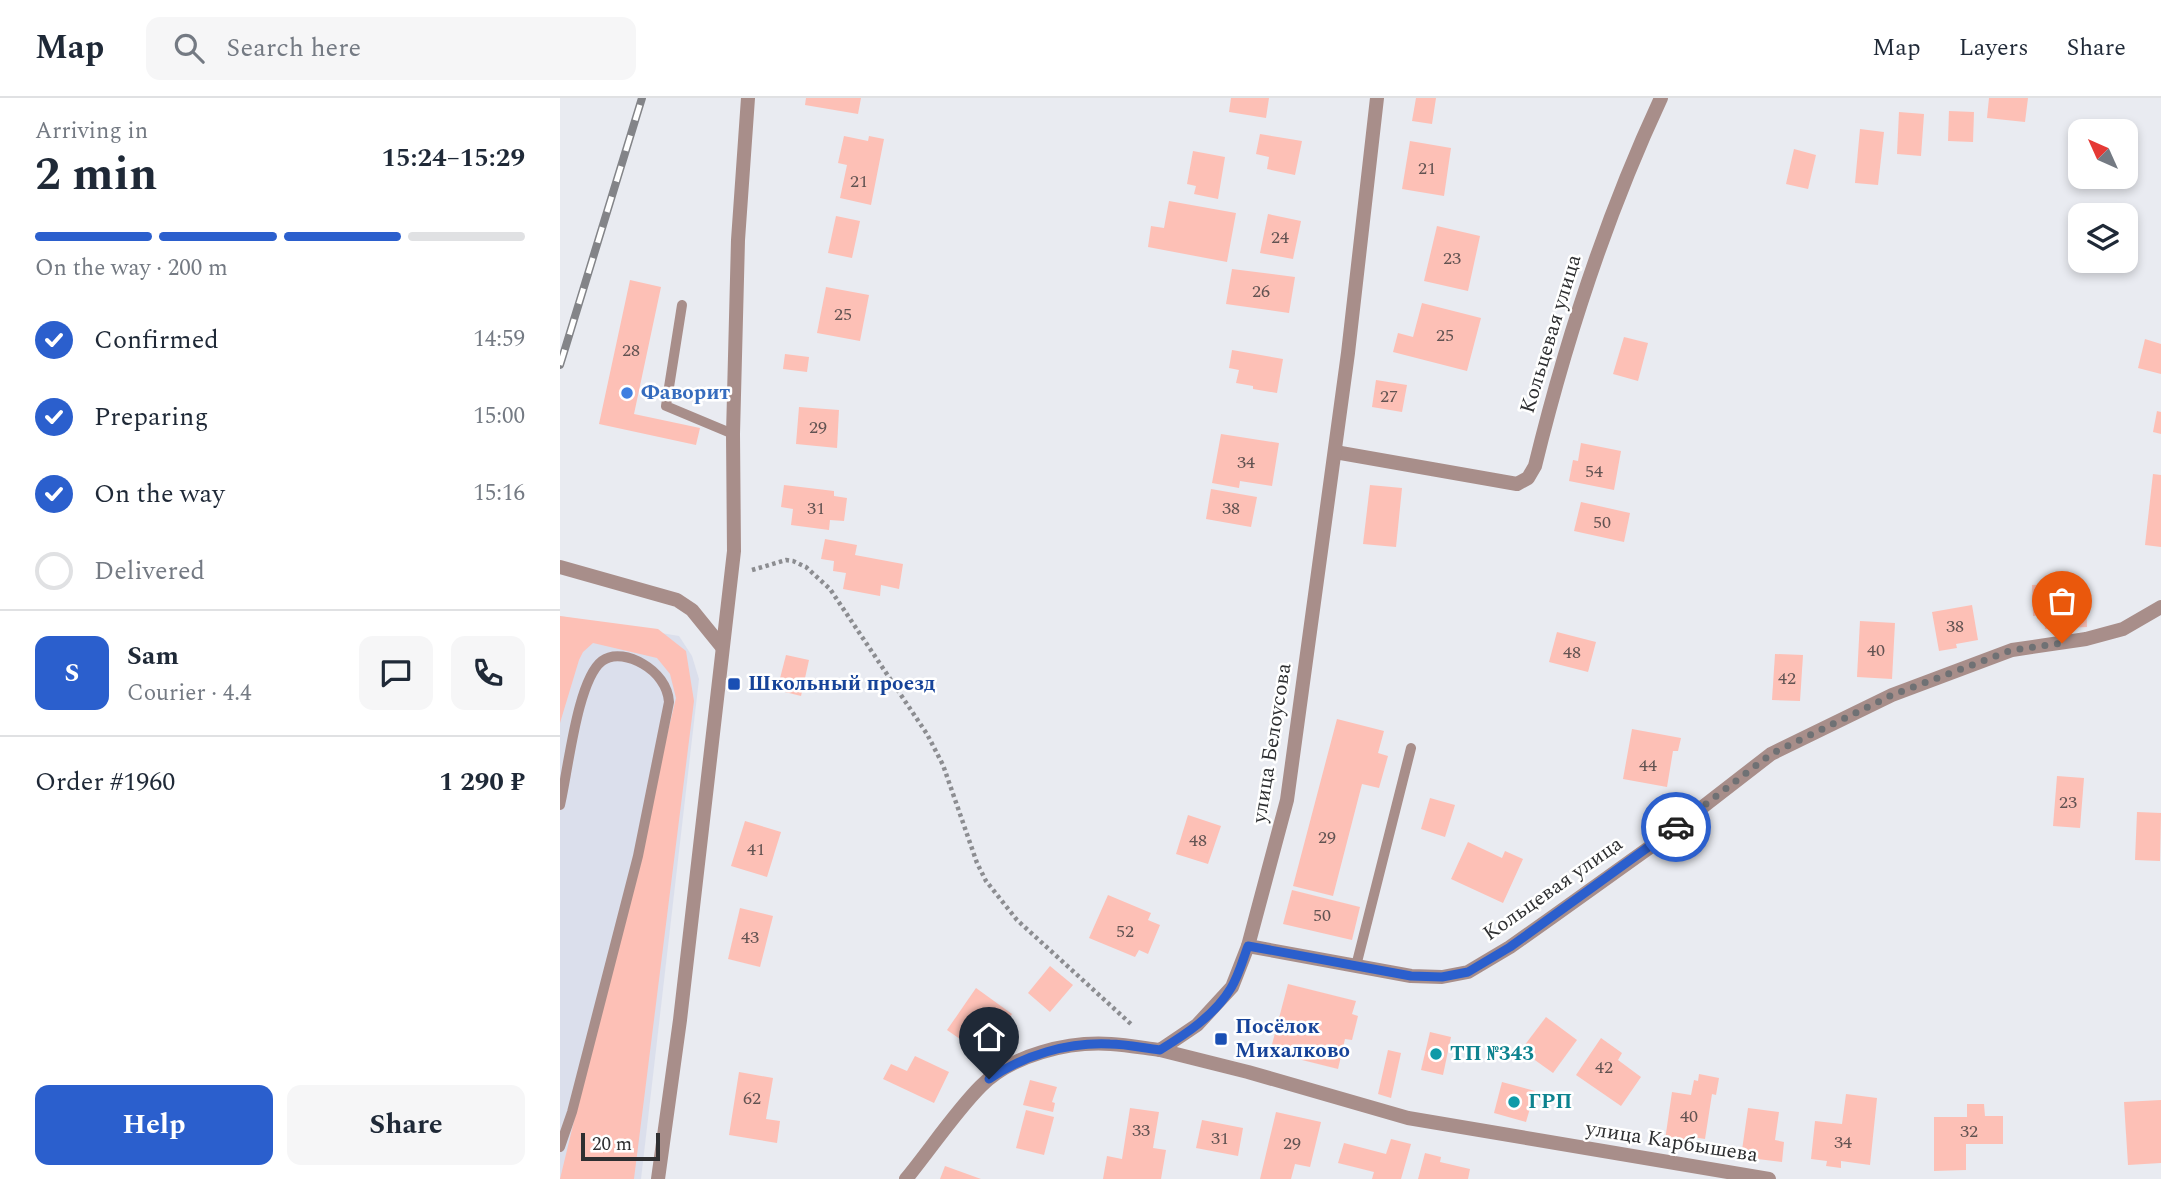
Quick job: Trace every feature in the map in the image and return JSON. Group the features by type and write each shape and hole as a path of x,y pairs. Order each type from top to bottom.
{"street":[{"path":"658,1179 680,1020 734,551 733,434 738,240 748,98"},
{"name":"улица Белоусова","path":"1160,1050 1197,1026 1231,987 1248,946 1287,800 1335,452 1377,98"},
{"name":"Кольцевая улица","path":"1335,452 1517,484 1528,478 1535,466 1555,385 1585,288 1618,198 1661,98"},
{"path":"560,567 677,600 692,610 722,647"},
{"name":"Кольцевая улица","path":"1248,946 1422,977 1442,977 1468,972 1510,947 1660,840 1771,754 1892,695 2012,650 2086,639 2123,629 2161,607"},
{"path":"906,1179 979,1087 1016,1063 1048,1051 1081,1046 1110,1044 1160,1050"},
{"name":"улица Карбышева","path":"1160,1050 1408,1118 1723,1176 1769,1179"}],"lane":[{"path":"682,305 666,406 733,434"},
{"path":"560,805 580,706 598,665 612,656 622,656 642,663 662,682 669,702 638,856 572,1112 560,1147"},
{"path":"1356,966 1411,748"}],"path":[{"path":"731,576 786,560 806,567 830,589 927,734 943,765 977,863 986,881 1017,920 1160,1050"}],"shaded area":[{"path":"560,616 679,636 692,656 699,679 641,1179 560,1179"}],"building":[{"path":"806,98 861,98 858,114 805,105"},
{"path":"1231,98 1269,98 1266,118 1229,112"},
{"path":"1416,98 1436,98 1432,124 1412,121"},
{"path":"1989,98 2028,98 2025,122 1987,118"},
{"path":"1949,111 1974,112 1973,142 1948,141"},
{"path":"1899,112 1924,114 1921,156 1897,154"},
{"path":"1860,129 1884,132 1878,185 1855,183"},
{"path":"1260,134 1302,141 1295,175 1267,169 1269,157 1256,154"},
{"path":"844,136 868,141 869,136 884,139 871,205 840,198 847,165 838,163"},
{"path":"1410,141 1451,148 1444,196 1402,189"},
{"path":"1794,149 1816,155 1808,189 1786,184"},
{"path":"1193,151 1225,157 1218,199 1194,194 1196,186 1187,184"},
{"path":"1169,201 1236,213 1227,262 1148,247 1151,226 1164,228"},
{"path":"1268,214 1301,221 1293,259 1260,253"},
{"path":"836,216 860,221 852,258 828,253"},
{"path":"1437,226 1480,236 1468,291 1424,281"},
{"path":"1232,269 1295,277 1289,313 1226,304"},
{"path":"630,280 661,287 634,414 700,428 696,445 599,424"},
{"path":"826,287 869,295 860,341 817,333"},
{"path":"1422,303 1481,318 1467,371 1393,352 1398,333 1413,337"},
{"path":"1624,337 1648,343 1638,381 1613,374"},
{"path":"2145,339 2161,344 2161,374 2138,368"},
{"path":"1232,350 1283,359 1277,393 1236,383 1239,370 1229,368"},
{"path":"785,354 809,357 807,372 783,369"},
{"path":"1376,380 1407,385 1402,412 1372,407"},
{"path":"799,407 839,410 837,448 796,444"},
{"path":"2157,411 2161,412 2161,434 2153,432"},
{"path":"1221,434 1279,443 1272,486 1240,481 1239,488 1212,483"},
{"path":"1581,443 1621,451 1614,490 1569,481 1573,460 1578,461"},
{"path":"2153,474 2161,475 2161,547 2145,545"},
{"path":"784,485 834,491 834,496 847,498 844,521 830,520 829,530 791,525 793,509 781,507"},
{"path":"1370,485 1402,488 1396,547 1363,544"},
{"path":"1211,489 1257,497 1251,527 1206,519"},
{"path":"1581,502 1630,513 1624,542 1574,531"},
{"path":"825,539 857,545 855,555 903,564 899,589 881,585 880,596 843,589 846,573 833,571 834,561 821,559"},
{"path":"2058,584 2059,600 2086,599 2087,627 2045,629 2044,615 2033,616 2032,585"},
{"path":"1972,605 1978,640 1956,644 1957,648 1939,651 1932,612"},
{"path":"560,616 658,629 686,651 694,701 634,1179 560,1179 676,698 670,674 657,658 593,643 579,660 560,723"},
{"path":"1860,621 1895,623 1892,679 1857,677"},
{"path":"1557,632 1596,642 1588,672 1549,662"},
{"path":"1775,654 1803,655 1800,701 1772,700"},
{"path":"786,655 809,660 801,696 777,690"},
{"path":"1337,719 1384,731 1378,753 1388,756 1379,788 1362,784 1333,896 1293,886"},
{"path":"1632,729 1681,738 1678,751 1673,751 1667,787 1623,779"},
{"path":"2057,776 2084,778 2080,828 2053,826"},
{"path":"1430,798 1455,805 1445,837 1421,829"},
{"path":"2137,812 2161,813 2160,861 2135,860"},
{"path":"1188,815 1221,826 1208,864 1176,854"},
{"path":"745,821 781,832 767,877 731,866"},
{"path":"1468,842 1502,858 1505,851 1523,859 1503,903 1451,879"},
{"path":"1292,890 1360,907 1352,940 1283,924"},
{"path":"1108,895 1151,913 1148,920 1160,925 1148,954 1139,950 1135,957 1089,938"},
{"path":"740,908 773,916 760,967 728,959"},
{"path":"1050,966 1073,985 1050,1012 1028,993"},
{"path":"1288,984 1356,1001 1352,1014 1358,1016 1352,1040 1345,1039 1338,1069 1270,1052"},
{"path":"976,988 1012,1014 983,1055 947,1030"},
{"path":"1546,1017 1577,1040 1553,1073 1521,1050"},
{"name":"ТП №343","path":"1430,1032 1451,1037 1443,1075 1421,1070"},
{"path":"1601,1038 1622,1053 1618,1060 1641,1077 1621,1106 1576,1075"},
{"path":"1388,1050 1401,1053 1391,1098 1378,1094"},
{"path":"915,1056 949,1072 934,1103 883,1079 891,1064 907,1071"},
{"path":"739,1072 773,1078 766,1119 780,1121 777,1143 729,1135"},
{"path":"1699,1074 1719,1078 1716,1095 1712,1094 1705,1139 1686,1136 1684,1143 1665,1140 1672,1092 1691,1095 1694,1080 1698,1081"},
{"path":"1030,1080 1057,1087 1052,1102 1055,1103 1053,1112 1023,1105"},
{"name":"ГРП","path":"1502,1082 1535,1091 1526,1122 1494,1113"},
{"path":"1846,1094 1877,1098 1870,1165 1841,1161 1841,1168 1826,1166 1827,1161 1811,1159 1815,1121 1842,1124"},
{"path":"2161,1100 2161,1163 2128,1165 2124,1102"},
{"path":"1967,1104 1984,1104 1985,1116 2003,1116 2003,1144 1966,1144 1966,1170 1934,1171 1934,1117 1967,1117"},
{"path":"1130,1108 1159,1112 1153,1148 1166,1150 1161,1179 1103,1179 1107,1156 1122,1159"},
{"path":"1748,1108 1779,1112 1775,1140 1784,1142 1782,1162 1741,1157"},
{"path":"1026,1110 1054,1117 1044,1155 1016,1148"},
{"path":"1276,1112 1321,1122 1310,1167 1295,1164 1291,1179 1260,1179"},
{"path":"1202,1120 1243,1128 1238,1156 1196,1148"},
{"path":"1391,1139 1411,1144 1401,1179 1372,1179 1374,1172 1338,1163 1344,1143 1386,1154"},
{"path":"1425,1153 1441,1157 1440,1162 1470,1169 1468,1179 1418,1179"},
{"path":"945,1166 981,1179 940,1179"}],"railway":[{"path":"560,365 642,98"}],"way so far":[{"path":"1676,827 1771,754 1892,695 2012,650 2062,643"}],"place":[{"name":"Фаворит","path":"627,393"},
{"name":"Школьный проезд","path":"734,684"},
{"name":"Посёлок Михалково","path":"1221,1039"},
{"name":"ТП №343","path":"1436,1054"},
{"name":"ГРП","path":"1514,1102"}],"route":[{"path":"989,1079 1016,1063 1064,1048 1110,1044 1160,1050 1197,1026 1215,1008 1231,987 1248,946 1411,976 1442,977 1468,972 1510,947 1676,827"}]}
